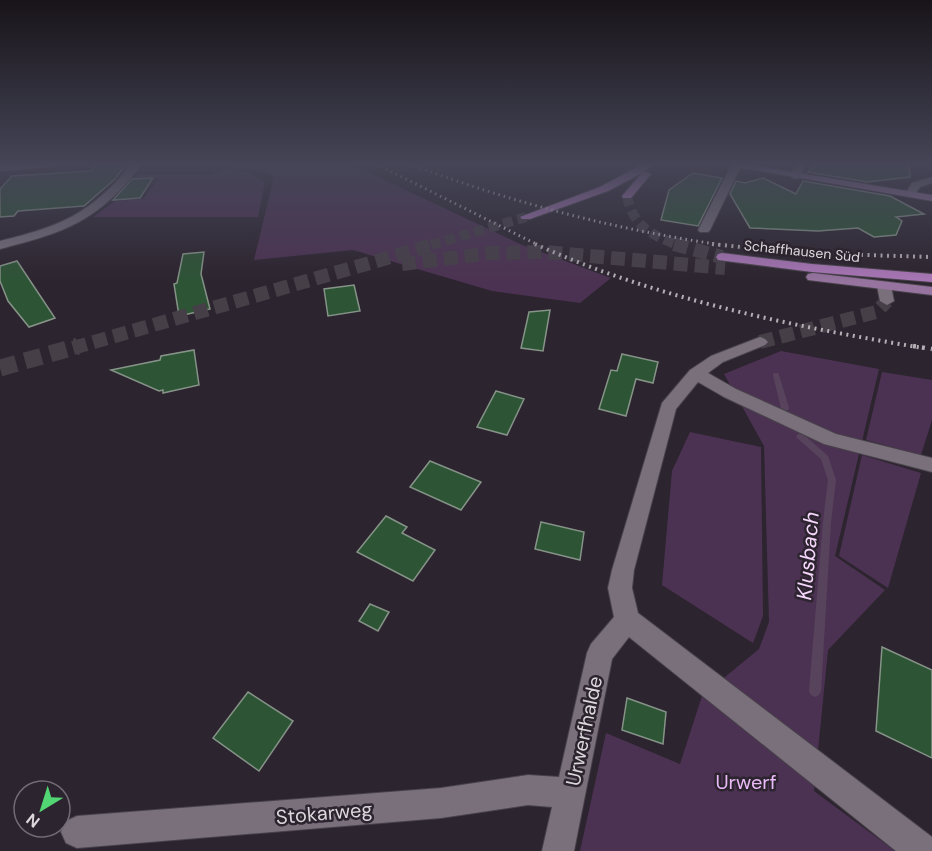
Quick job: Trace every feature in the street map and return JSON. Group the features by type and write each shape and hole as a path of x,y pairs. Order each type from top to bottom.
{"highway":[{"path":"526,217 565,204"},
{"name":"Schaffhausen Süd","path":"813,277 724,262 812,268 882,279 932,271"}],"main road":[{"path":"813,277 882,279 932,291"},
{"path":"882,279 884,282 932,278"}],"street":[{"path":"0,245 50,233 91,213 103,204"},
{"path":"704,230 715,204"},
{"path":"882,279 887,301"},
{"path":"760,342 717,359 696,374 669,407 620,588 627,620 901,835 925,851"},
{"path":"696,374 730,393 831,439 932,465"},
{"name":"Urwerfhalde","path":"558,851 600,653 627,620"},
{"name":"Stokarweg","path":"77,832 441,804 528,790 570,793"}],"green space":[{"path":"111,204 261,204 258,217 93,217"},
{"path":"267,204 435,204 520,244 611,278 580,303 492,291 353,250 254,260"},
{"name":"Urwerf","path":"781,351 879,369 835,556 885,590 828,650 814,791 895,851 580,851 606,733 680,764 702,696 759,649 769,622 764,446 724,374"},
{"path":"882,372 932,380 932,420 921,455 866,440"},
{"path":"690,432 761,447 763,616 753,643 662,585 672,471"},
{"path":"862,455 921,473 888,588 839,556"}],"building":[{"path":"0,204 87,204 84,206 18,211 14,216 0,217"},
{"path":"665,204 709,204 698,226 661,220"},
{"path":"736,204 905,204 924,214 896,217 902,221 896,235 874,237 858,228 818,231 750,228"},
{"path":"204,252 201,274 210,309 179,316 174,284 177,283 183,254"},
{"path":"17,261 55,318 29,327 8,301 0,281 0,266"},
{"path":"354,285 360,311 328,316 324,289"},
{"path":"550,310 543,351 521,348 529,312"},
{"path":"194,350 199,385 163,393 163,390 159,391 111,370 160,360 161,356"},
{"path":"622,354 658,362 653,383 636,379 626,416 599,409 611,370 617,371"},
{"path":"496,391 524,399 507,435 477,427"},
{"path":"430,461 481,482 461,510 410,487"},
{"path":"386,516 407,527 402,533 435,550 413,581 357,552"},
{"path":"541,522 584,532 580,560 535,549"},
{"path":"370,604 389,612 378,631 359,621"},
{"path":"882,647 932,670 932,758 876,731"},
{"path":"248,692 293,721 259,771 213,738"},
{"path":"627,698 666,712 663,744 622,730"}],"waterway":[{"name":"Klusbach","path":"776,375 785,408"},
{"name":"Klusbach","path":"800,436 825,458 832,480 815,691"}],"tunnel":[{"path":"629,204 634,215 645,228 678,245"},
{"path":"431,245 526,217"},
{"path":"73,348 436,244"},
{"path":"674,244 722,257"},
{"path":"402,264 492,253 545,252 725,268"},
{"path":"760,342 876,312 887,301"},
{"path":"0,368 78,346"}],"railway":[{"path":"455,204 538,245"},
{"path":"528,204 603,223 722,245"},
{"path":"535,244 629,280 725,308 774,320 923,348"},
{"path":"712,244 799,253 932,257"},
{"path":"913,346 932,349"}]}
